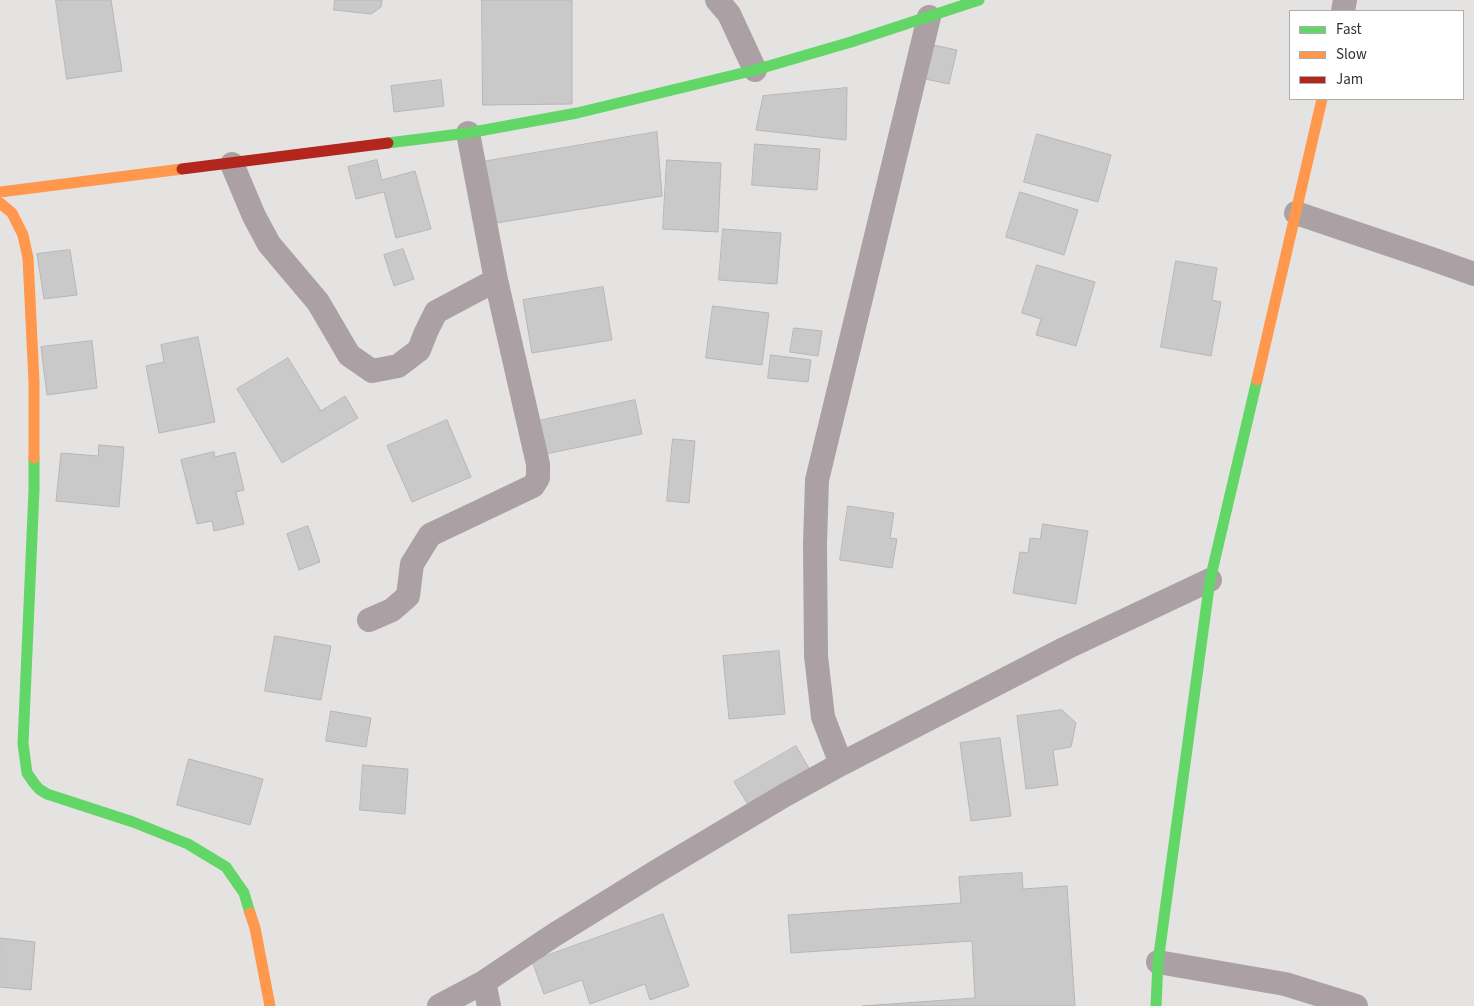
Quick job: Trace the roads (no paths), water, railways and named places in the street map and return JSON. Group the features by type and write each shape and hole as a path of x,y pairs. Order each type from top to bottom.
{"street":[{"path":"717,0 729,14 755,70"},
{"path":"0,192 468,133 577,112 755,70 851,42 979,0"},
{"path":"841,764 823,717 816,656 815,544 817,480 929,17"},
{"path":"1156,1006 1158,962 1210,580 1322,100"},
{"path":"368,620 392,610 408,596 412,564 430,535 533,486 538,478 538,464 496,280 468,133"},
{"path":"232,164 254,216 269,244 318,302 349,355 372,371 398,366 419,350 436,312 496,280"},
{"path":"0,203 12,213 23,235 28,258 34,382 34,490 23,744 24,764 28,776 35,786 47,794 133,822 188,844 226,867 244,893 255,928 270,1006"},
{"path":"1296,213 1474,274"},
{"path":"439,1006 484,982 554,935 659,870 776,800 841,764 1066,648 1210,580"},
{"path":"1158,962 1285,984 1356,1006"},
{"path":"484,982 489,1006"}]}
